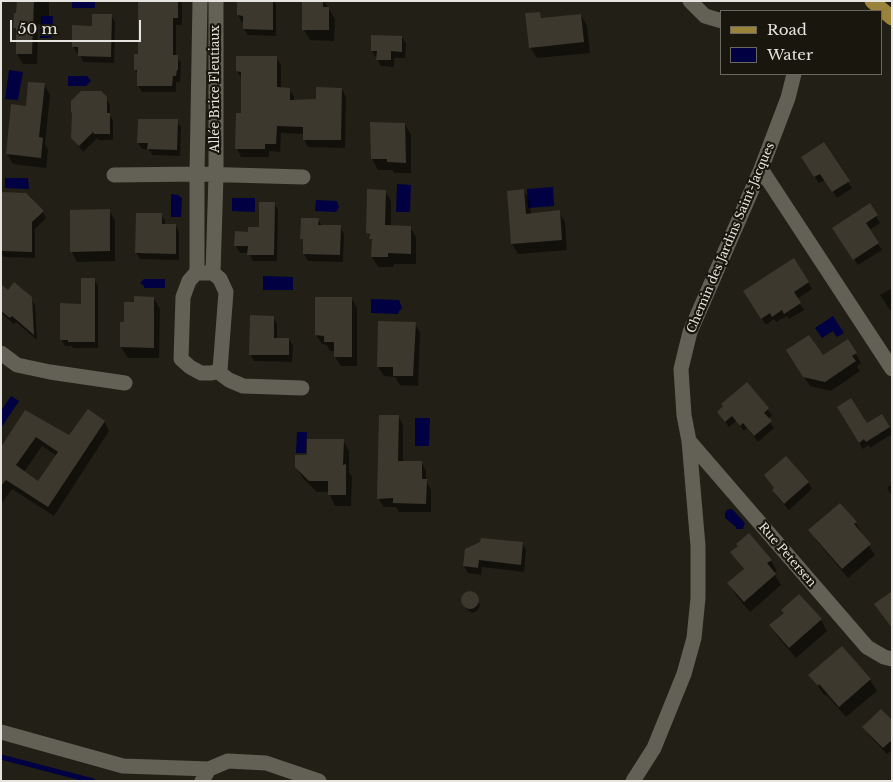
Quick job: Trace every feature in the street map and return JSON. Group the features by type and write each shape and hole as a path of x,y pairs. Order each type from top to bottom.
{"main road":[{"path":"872,1 883,10"}],"street":[{"name":"Allée Brice Fleutiaux","path":"200,1 196,273 189,281 183,296 182,358 190,367 201,373 217,372 243,386 302,388"},
{"name":"Allée Brice Fleutiaux","path":"213,273 216,176 216,1"},
{"path":"690,1 705,16 720,20"},
{"name":"Chemin des Jardins Saint-Jacques","path":"633,781 654,748 684,674 694,638 698,598 698,546 681,369 688,342 709,286 761,169 788,98 794,75"},
{"path":"761,169 892,369"},
{"path":"114,174 303,177"},
{"path":"196,273 213,273 220,279 226,292 222,355 220,370 217,372"},
{"path":"1,354 17,364 50,372 125,383"},
{"name":"Rue Petersen","path":"689,441 867,647 884,657 892,659"},
{"path":"1,732 123,766 206,775 228,761 266,764 318,781"}],"water":[{"path":"72,1 95,1 95,8 72,8"},
{"path":"41,16 53,16 52,38 40,38"},
{"path":"9,70 23,72 18,100 5,99"},
{"path":"68,76 87,76 91,81 86,86 68,86"},
{"path":"5,178 28,178 29,189 5,188"},
{"path":"397,184 411,185 410,212 396,212"},
{"path":"553,187 554,206 528,208 527,189"},
{"path":"171,194 182,198 181,217 171,217"},
{"path":"232,198 255,198 255,212 232,211"},
{"path":"316,200 337,201 339,207 336,212 315,211"},
{"path":"263,276 293,277 293,290 263,290"},
{"path":"144,279 165,279 165,288 144,288 140,283"},
{"path":"371,299 399,300 402,308 398,314 371,313"},
{"path":"833,316 844,333 837,337 833,331 822,338 815,328"},
{"path":"11,396 19,401 1,428 1,411"},
{"path":"415,418 430,418 429,446 415,446"},
{"path":"297,432 307,432 306,453 296,453"},
{"path":"731,509 745,523 743,529 736,529 725,518 727,510"}],"building":[{"path":"17,1 34,1 32,54 16,54 16,28 13,28"},
{"path":"178,1 178,18 173,18 173,55 178,55 178,70 176,76 173,76 172,86 137,86 134,54 138,54 138,2"},
{"path":"237,1 273,1 273,30 243,29 243,16 237,15"},
{"path":"302,1 323,1 323,7 329,7 329,30 302,30"},
{"path":"540,12 541,18 581,14 584,42 529,48 525,13"},
{"path":"92,14 112,14 111,57 78,56 78,47 72,47 72,25 92,26"},
{"path":"371,35 402,36 402,52 391,51 391,60 376,60 377,51 371,51"},
{"path":"236,56 277,56 277,87 290,88 290,100 316,99 316,87 342,88 341,140 303,140 303,127 277,126 276,144 265,144 265,149 235,149 236,113 241,113 241,72 236,71"},
{"path":"28,82 45,83 39,137 43,138 41,158 6,154 11,104 26,106"},
{"path":"81,91 101,91 107,97 107,113 110,113 110,134 94,134 93,132 79,146 71,138 71,101"},
{"path":"138,119 178,119 177,150 147,149 148,143 137,143"},
{"path":"370,122 405,123 406,163 387,162 387,159 371,159"},
{"path":"824,142 850,181 832,192 820,174 814,177 801,157"},
{"path":"367,189 386,190 385,225 411,226 411,254 388,253 388,257 371,257 372,239 369,239 370,234 366,233"},
{"path":"524,189 526,214 560,210 562,240 511,244 507,191"},
{"path":"1,192 26,193 44,211 32,222 32,252 1,251"},
{"path":"259,202 275,202 274,255 247,255 248,246 234,246 235,231 248,232 248,227 259,227"},
{"path":"870,203 878,215 866,223 879,243 853,260 832,228"},
{"path":"110,209 110,251 70,252 70,210"},
{"path":"136,213 162,213 162,224 176,224 176,254 135,253"},
{"path":"301,218 319,218 318,225 341,225 340,255 303,254 303,239 300,239"},
{"path":"794,258 809,282 794,292 801,303 784,314 782,310 772,317 770,313 761,319 743,291"},
{"path":"81,278 95,278 95,342 68,342 68,340 60,340 60,303 81,304"},
{"path":"14,282 32,297 34,335 12,316 10,318 1,311 1,284 8,290"},
{"path":"134,296 154,297 154,348 120,347 120,322 124,322 124,302 134,302"},
{"path":"315,297 352,297 352,357 334,357 334,342 324,342 324,336 315,335"},
{"path":"250,315 274,316 274,338 289,338 289,355 249,355"},
{"path":"378,321 416,322 413,376 393,376 393,367 377,367"},
{"path":"809,335 823,355 848,339 857,353 852,356 856,361 825,382 803,377 786,350"},
{"path":"747,382 769,408 764,413 772,421 754,436 743,423 740,426 732,416 725,422 717,412 723,406 721,404"},
{"path":"851,398 867,423 882,414 890,427 866,442 864,439 859,443 837,407"},
{"path":"88,409 105,421 48,507 6,480 1,486 1,447 25,410 69,435","holes":["36,437 58,452 38,481 16,465"]},
{"path":"379,415 399,415 398,461 422,461 422,479 427,479 426,504 393,503 393,498 377,499"},
{"path":"307,439 344,439 343,465 346,464 346,495 328,495 328,481 309,481 295,467 295,455 307,455"},
{"path":"786,456 809,482 784,504 772,490 774,488 764,475"},
{"path":"840,503 857,522 854,524 871,544 842,569 808,530"},
{"path":"749,533 772,560 767,563 776,574 744,602 727,583 744,569 730,552"},
{"path":"481,538 523,542 521,565 479,560 478,568 463,566 465,549 480,542"},
{"path":"466,591 474,591 479,596 477,607 466,609 461,604 461,596"},
{"path":"892,591 892,628 874,604"},
{"path":"799,594 822,619 789,648 769,625 784,613 781,610"},
{"path":"842,646 871,679 839,707 819,684 818,686 808,675"},
{"path":"881,709 892,720 892,740 883,748 862,727"}],"waterway":[{"path":"1,757 93,781"}]}
